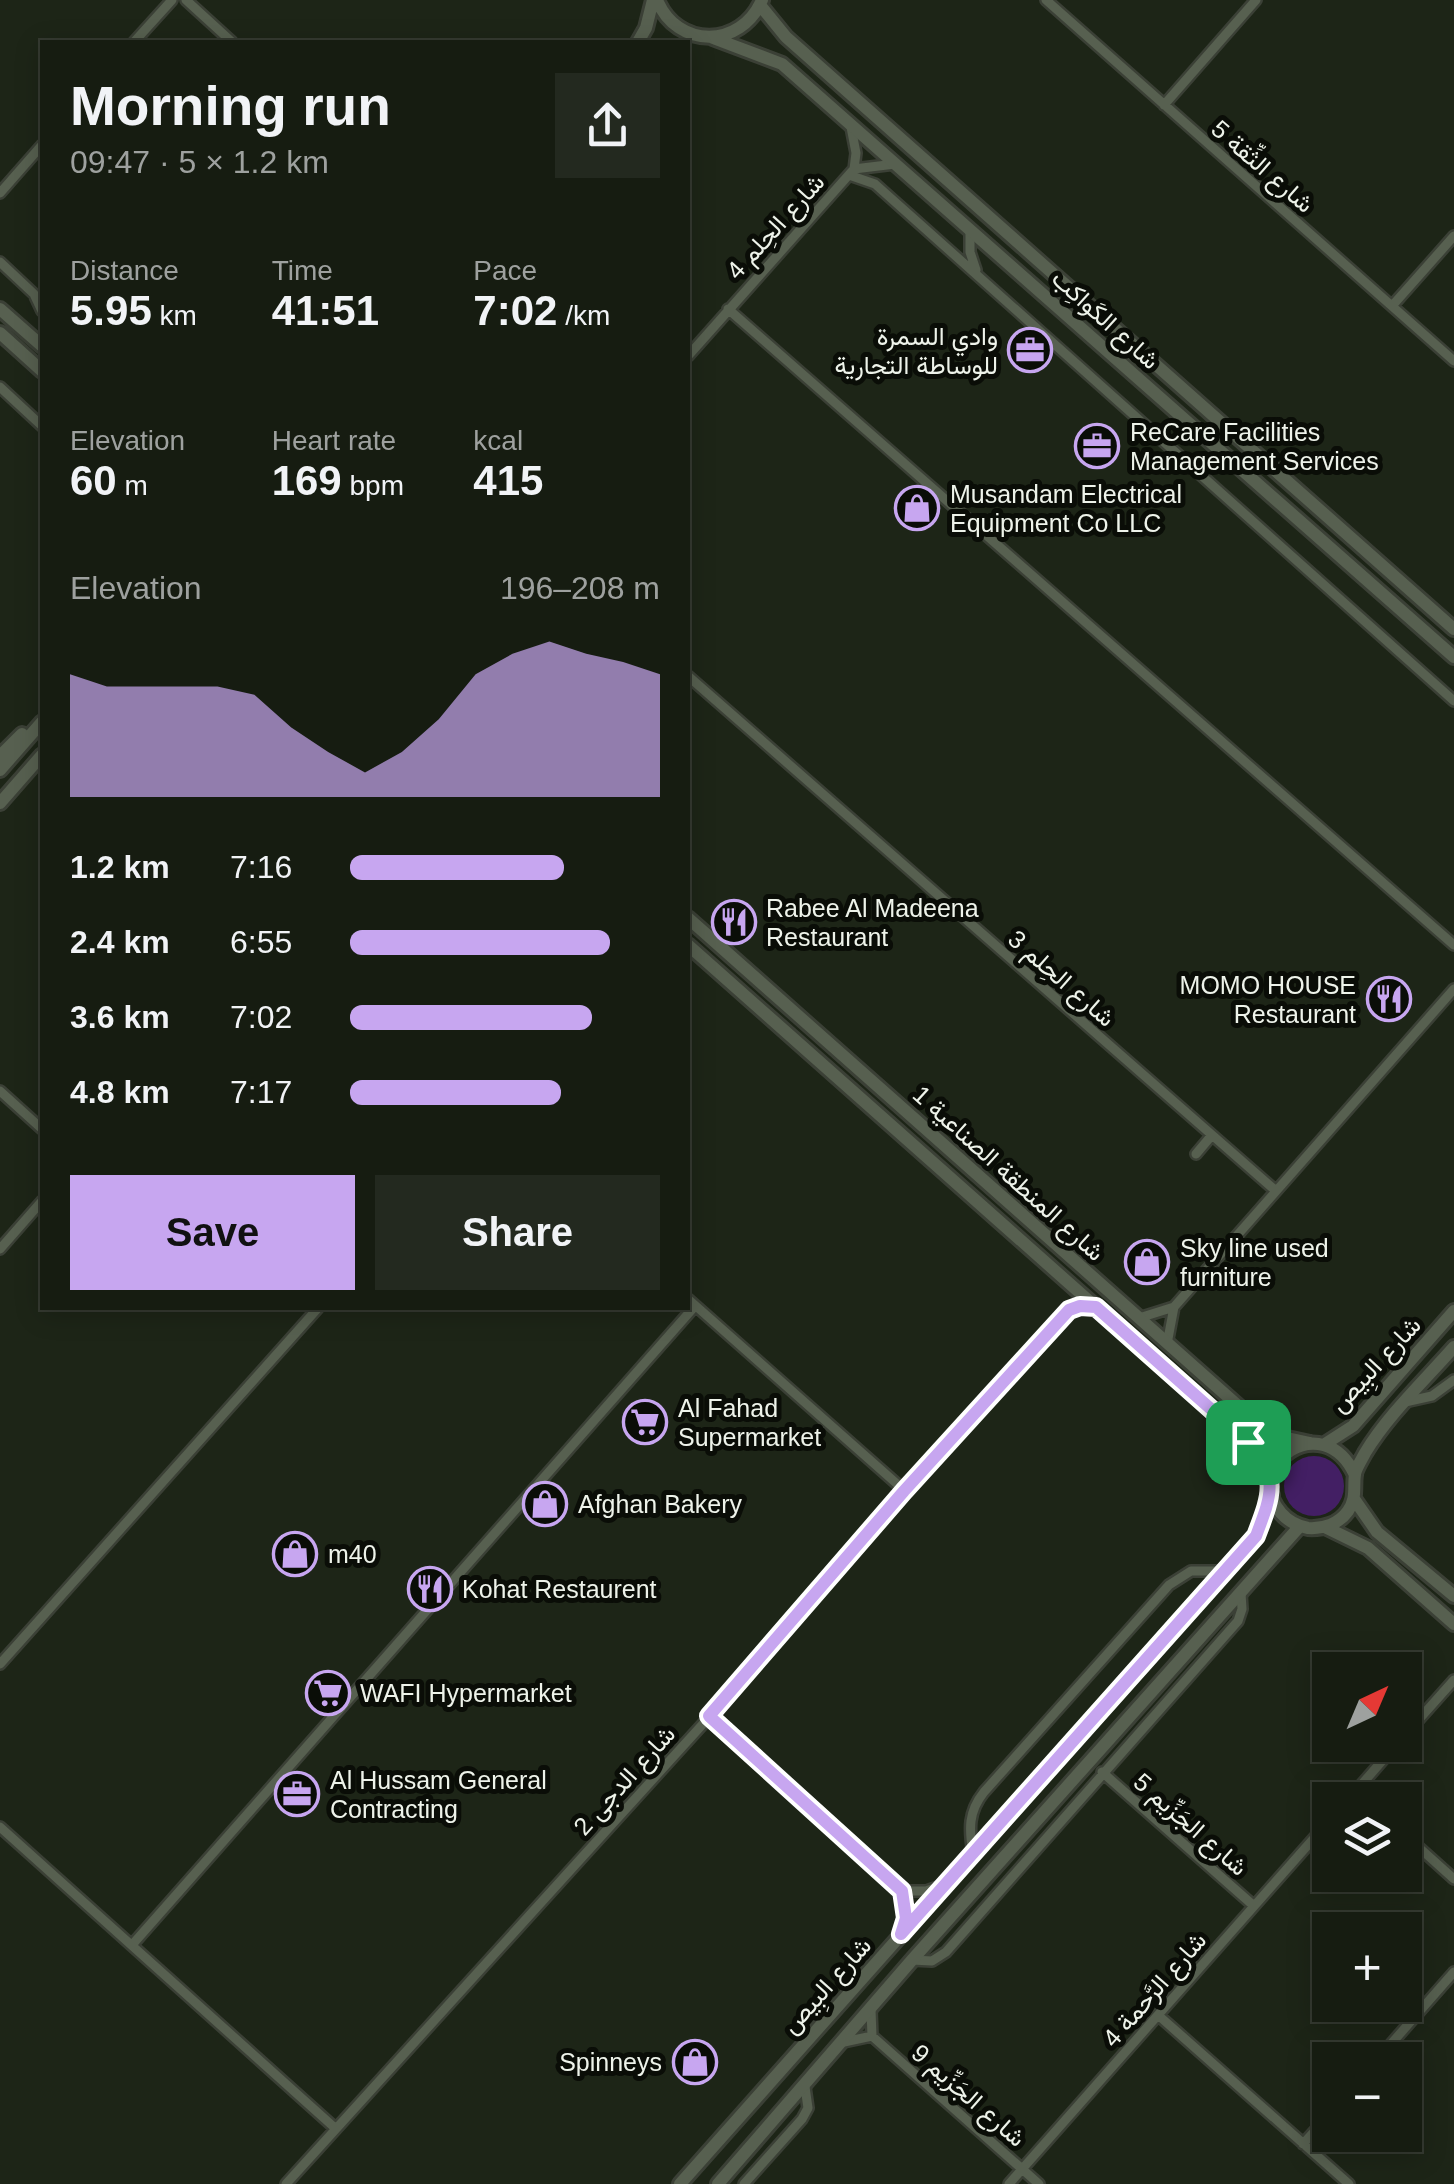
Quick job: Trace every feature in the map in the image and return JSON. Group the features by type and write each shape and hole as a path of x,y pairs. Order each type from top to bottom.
{"street":[{"path":"136,40 172,0"},
{"path":"186,0 230,40"},
{"path":"655,0 674,26 692,40"},
{"path":"639,40 655,0"},
{"name":"شارع الثِّقة 5","path":"1046,0 1454,361"},
{"path":"1164,105 1256,0"},
{"path":"713,38 741,28 761,3"},
{"name":"شارع الكَواكِب","path":"761,3 786,37 1454,629"},
{"name":"شارع الكَواكِب","path":"692,40 713,38 782,64 1454,658"},
{"name":"شارع الحِلم 4","path":"690,354 851,172 856,152 849,122"},
{"path":"0,193 40,147"},
{"name":"شارع الحِلم 4","path":"851,172 897,164"},
{"path":"851,172 874,184 1454,701"},
{"path":"970,229 970,252 979,277"},
{"path":"1392,306 1454,236"},
{"path":"0,262 34,294 40,307"},
{"path":"728,308 1454,945"},
{"path":"0,309 40,344"},
{"path":"0,333 40,369"},
{"path":"0,387 40,424"},
{"name":"شارع الحِلم 3","path":"690,678 1276,1191"},
{"path":"0,756 22,733 40,724"},
{"path":"0,770 40,725"},
{"path":"0,803 40,756"},
{"name":"شارع المنطقة الصناعية 1","path":"690,920 1262,1427 1278,1436 1317,1443"},
{"name":"شارع المنطقة الصناعية 1","path":"690,946 1248,1442 1259,1454 1271,1488"},
{"path":"1139,1318 1174,1307 1454,988"},
{"path":"0,1091 40,1127"},
{"path":"1196,1154 1212,1135"},
{"path":"0,1249 40,1203"},
{"path":"1062,1276 1068,1290 1069,1310 1096,1307"},
{"path":"691,1303 904,1491"},
{"path":"1168,1344 1174,1307"},
{"path":"0,1664 316,1310"},
{"path":"132,1946 685,1310"},
{"name":"شارع الدجى 2","path":"286,2184 1069,1310"},
{"name":"شارع البِيص","path":"1317,1443 1353,1426 1454,1311"},
{"name":"شارع البِيص","path":"1355,1475 1366,1451 1454,1347"},
{"path":"1405,1402 1432,1396 1454,1380"},
{"path":"1325,1527 1338,1521 1354,1499 1355,1475 1338,1450 1317,1443 1284,1454 1275,1466 1271,1488 1277,1509 1300,1526 1325,1527 1368,1548 1454,1624"},
{"name":"شارع البِيص","path":"680,2184 1256,1536 1271,1488"},
{"path":"1354,1499 1377,1532 1454,1596"},
{"name":"شارع البِيص","path":"718,2184 912,1960 1300,1526"},
{"path":"973,1854 970,1820 984,1792 1169,1585 1191,1571 1222,1571"},
{"path":"912,1960 928,1962 943,1955 1238,1621 1241,1592"},
{"path":"1422,1716 1454,1680"},
{"path":"709,1716 902,1891 906,1918 901,1934"},
{"path":"1364,1782 1381,1762"},
{"name":"شارع الجَزِّيم 5","path":"1102,1772 1254,1906"},
{"path":"0,1827 335,2128"},
{"name":"شارع الرَّحمة 4","path":"1009,2184 1312,1840"},
{"path":"1422,1850 1454,1879"},
{"path":"902,1891 926,1891 948,1884"},
{"path":"1393,2042 1454,1972"},
{"path":"844,2042 872,2036 871,2010"},
{"path":"1158,2014 1349,2184"},
{"name":"شارع الجَزِّيم 9","path":"872,2036 1039,2184"},
{"path":"744,2184 802,2119 808,2108 805,2087"},
{"path":"1304,2144 1312,2135"}],"shaded area":[{"path":"1314,1456 1335,1465 1344,1486 1335,1507 1314,1516 1293,1507 1284,1486 1293,1465"}],"place":[{"name":"وادي السمرة للوساطة التجارية","path":"1030,350"},
{"name":"ReCare Facilities Management Services","path":"1097,446"},
{"name":"Musandam Electrical Equipment Co LLC","path":"917,508"},
{"name":"Rabee Al Madeena Restaurant","path":"734,922"},
{"name":"MOMO HOUSE Restaurant","path":"1389,999"},
{"name":"Sky line used furniture","path":"1147,1262"},
{"name":"Al Fahad Supermarket","path":"645,1422"},
{"name":"Afghan Bakery","path":"545,1504"},
{"name":"m40","path":"295,1554"},
{"name":"Kohat Restaurent","path":"430,1589"},
{"name":"WAFI Hypermarket","path":"328,1693"},
{"name":"Al Hussam General Contracting","path":"297,1794"},
{"name":"Spinneys","path":"695,2062"}],"route":[{"path":"1096,1307 1248,1442 1259,1454 1271,1480 1272,1495 1256,1536 901,1934 906,1918 902,1891 709,1716 904,1491 1069,1310 1096,1307"}]}
